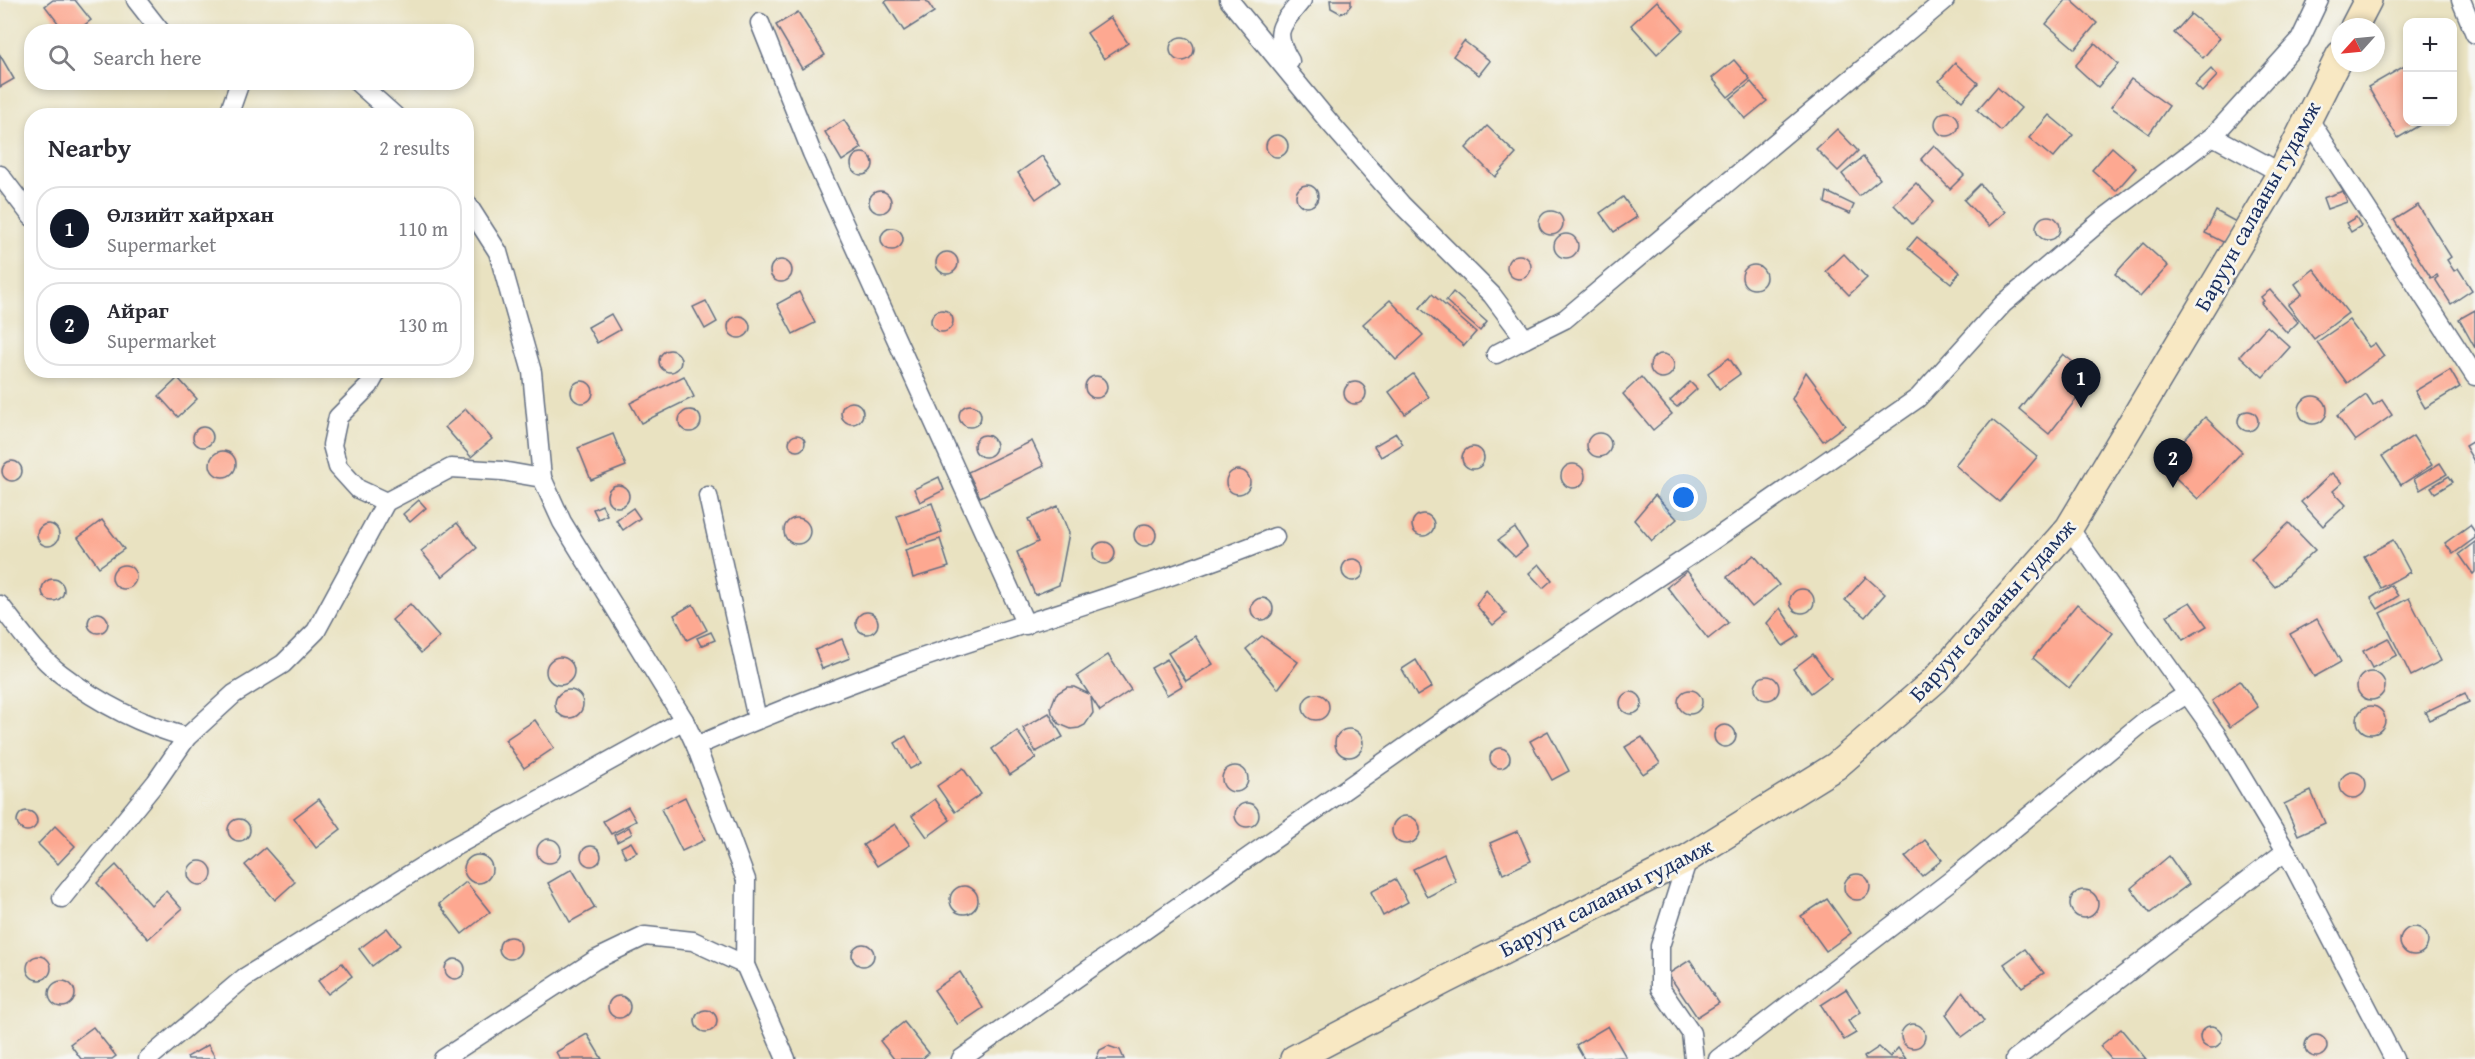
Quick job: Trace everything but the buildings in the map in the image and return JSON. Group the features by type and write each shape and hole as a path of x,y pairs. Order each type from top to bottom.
{"main road":[{"path":"2359,18 2368,0"},
{"name":"Баруун салааны гудамж","path":"1294,1059 1445,980 1689,858 1836,766 1935,680 2069,528 2281,172 2331,72"}],"street":[{"path":"136,0 155,24"},
{"path":"1229,0 1330,123 1401,204 1492,296 1525,339"},
{"path":"1302,0 1281,26 1279,41 1330,123"},
{"path":"1496,354 1565,319 1945,0"},
{"path":"961,1059 1484,692 1709,543 1918,398 2012,297 2103,219 2213,136 2300,40 2319,0"},
{"path":"2461,0 2475,34"},
{"path":"760,23 812,153 1026,625"},
{"path":"231,108 237,90"},
{"path":"366,90 386,108"},
{"path":"2308,118 2475,376"},
{"path":"2213,136 2281,172"},
{"path":"0,175 24,206"},
{"path":"474,214 498,252 532,372 542,478 562,522 684,720 696,746 746,880 745,965 786,1059"},
{"path":"374,378 369,386 338,417 332,445 338,467 358,489 386,502"},
{"path":"62,898 156,782 187,737 234,694 283,663 316,632 386,502 451,468 502,471 542,478"},
{"path":"708,496 757,719"},
{"path":"2069,528 2216,734 2286,851 2394,1059"},
{"path":"696,746 757,719 905,664 1204,566 1275,537"},
{"path":"0,605 26,638 59,673 109,707 154,728 187,737"},
{"path":"1718,1059 1949,882 2146,720 2187,694"},
{"path":"148,1059 244,978 450,849 684,720"},
{"path":"2015,1059 2286,851"},
{"path":"1689,858 1660,946 1660,988 1691,1033 1694,1059"},
{"path":"443,1059 595,960 645,936 693,941 745,965"}],"place":[{"name":"Өлзийт хайрхан","path":"2081,408"},
{"name":"Айраг","path":"2173,488"}]}
